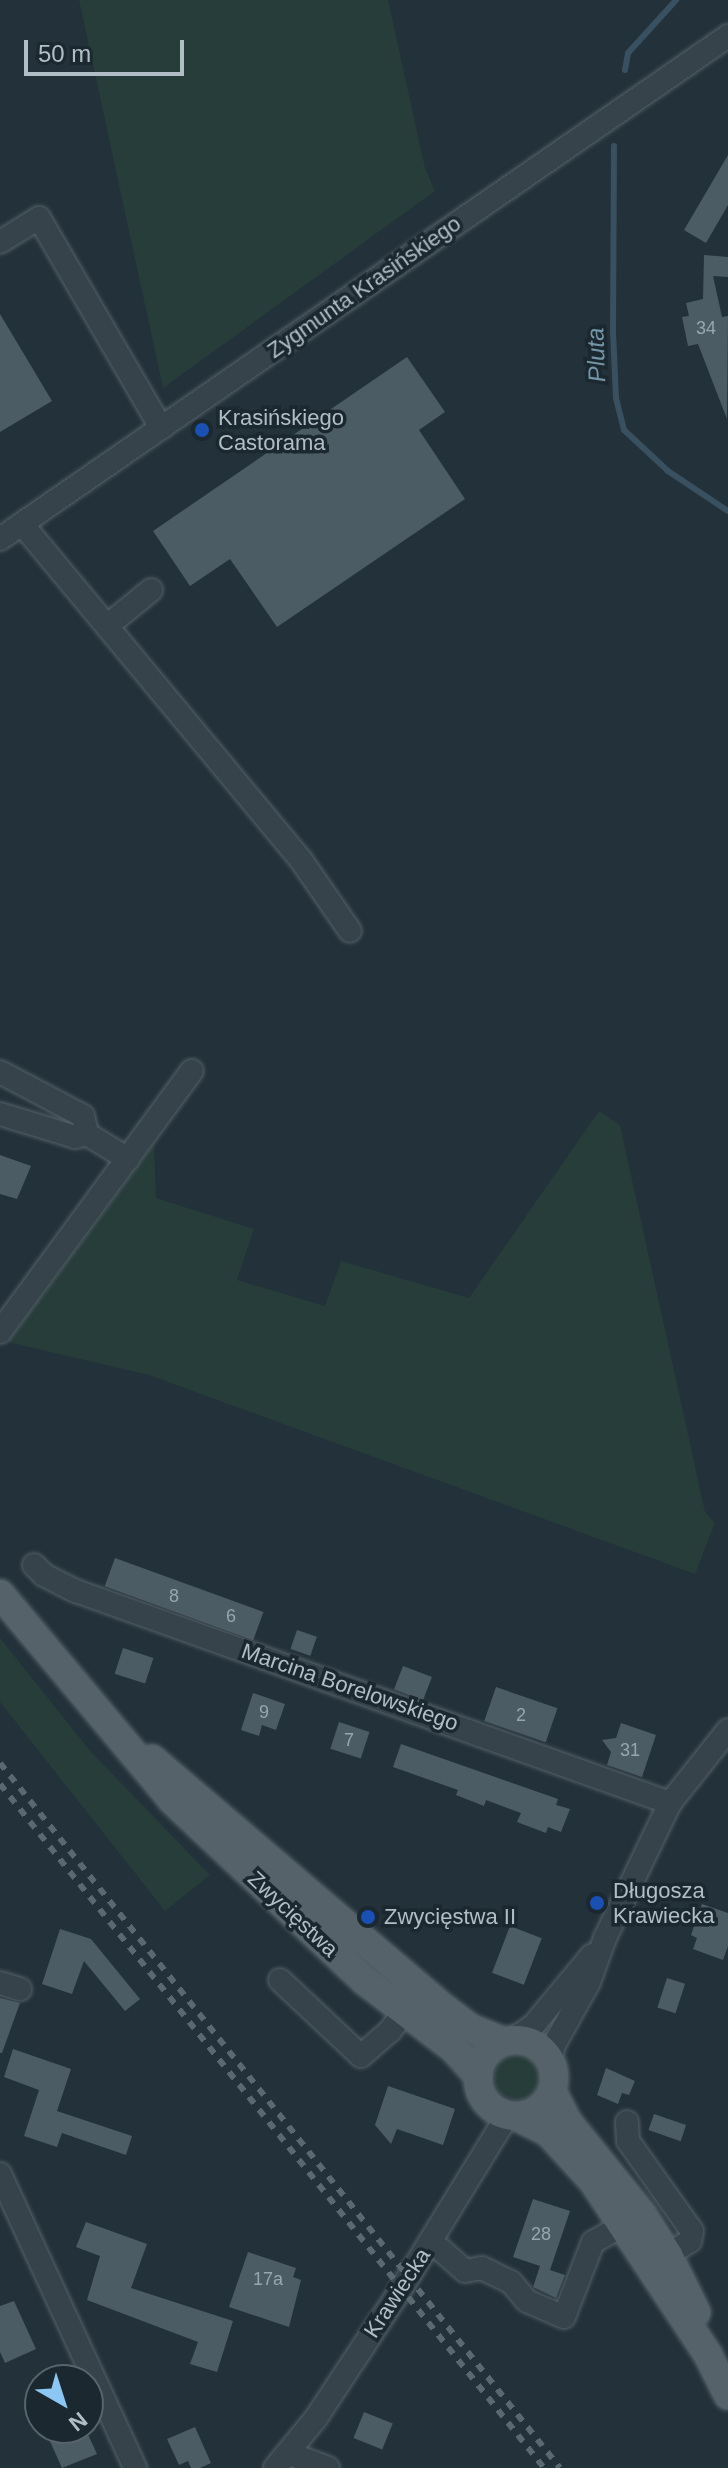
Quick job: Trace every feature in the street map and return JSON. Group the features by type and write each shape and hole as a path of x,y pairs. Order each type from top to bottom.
{"main road":[{"name":"Zwycięstwa","path":"0,1594 172,1800 365,1981 453,2048 478,2076"},
{"name":"Zwycięstwa","path":"122,1737 189,1786 445,2009 470,2028 508,2041"},
{"path":"708,2355 697,2314 668,2255 642,2214 567,2121 552,2091 550,2062 534,2045 508,2041 485,2055 478,2087 488,2105 549,2133 564,2147 624,2225 708,2355 728,2395"},
{"path":"512,2116 539,2109 552,2091"}],"street":[{"name":"Zygmunta Krasińskiego","path":"0,539 728,36"},
{"path":"0,242 39,218 161,428"},
{"path":"22,524 301,860 350,931"},
{"path":"107,626 151,590"},
{"path":"0,1332 192,1071"},
{"path":"0,1072 83,1116 87,1134"},
{"path":"0,1114 75,1137 87,1134 128,1159"},
{"name":"Marcina Borelowskiego","path":"34,1565 44,1575 76,1591 670,1803"},
{"path":"550,2062 554,2045 589,1982 605,1938 670,1803 728,1730"},
{"path":"508,2041 533,2026 605,1938"},
{"path":"280,1980 361,2056 390,2031 404,2012"},
{"name":"Krawiecka","path":"280,2464 316,2418 512,2116"},
{"path":"627,2122 628,2141 692,2231 690,2241 668,2255"},
{"path":"0,2174 135,2467"},
{"path":"431,2241 465,2271 482,2268 511,2282 527,2301 564,2317 593,2242 624,2225"},
{"path":"280,2464 328,2468"}],"green space":[{"path":"79,0 388,0 425,168 435,191 163,388"},
{"path":"599,1111 620,1125 705,1512 715,1523 695,1574 149,1375 8,1342 154,1144 156,1198 254,1229 237,1280 325,1306 341,1261 469,1298"},
{"path":"0,1638 91,1752 210,1875 165,1911 0,1702"},
{"path":"517,2054 534,2060 540,2077 534,2094 517,2100 500,2094 494,2077 500,2060"}],"building":[{"path":"728,155 728,205 706,243 684,230"},
{"path":"704,255 728,257 728,277 713,276 722,317 728,316 727,419 698,344 688,346 682,317 689,316 686,303 703,299"},
{"path":"0,314 52,401 0,432"},
{"path":"407,357 445,412 419,430 465,499 277,627 230,559 190,586 153,531"},
{"path":"0,1155 31,1166 17,1199 0,1194"},
{"path":"115,1558 263,1612 253,1640 105,1586"},
{"path":"297,1630 317,1637 310,1656 290,1649"},
{"path":"123,1648 153,1658 145,1684 115,1674"},
{"path":"403,1666 432,1677 423,1700 394,1689"},
{"path":"496,1687 557,1708 546,1742 484,1721"},
{"path":"253,1693 285,1704 276,1730 262,1725 259,1736 241,1730"},
{"path":"339,1722 369,1732 361,1759 330,1749"},
{"path":"621,1723 656,1735 642,1777 607,1765 611,1752 602,1740 616,1738"},
{"path":"401,1744 558,1799 556,1805 570,1809 561,1832 548,1827 546,1833 517,1822 521,1813 486,1800 484,1806 456,1795 458,1790 393,1767"},
{"path":"702,1904 728,1913 728,1946 723,1960 693,1949 697,1938 691,1935"},
{"path":"510,1926 542,1938 524,1985 492,1973"},
{"path":"60,1929 91,1939 140,1999 125,2011 84,1961 72,1994 42,1984"},
{"path":"667,1978 685,1984 675,2013 657,2007"},
{"path":"0,1998 20,2003 2,2053 0,2053"},
{"path":"13,2049 71,2069 57,2111 132,2136 126,2155 62,2133 57,2147 24,2136 39,2090 4,2077"},
{"path":"606,2068 635,2081 629,2095 622,2093 618,2104 597,2095"},
{"path":"388,2086 455,2109 443,2145 397,2129 391,2144 375,2125"},
{"path":"654,2114 686,2125 681,2141 648,2130"},
{"path":"533,2199 570,2211 550,2270 565,2275 556,2298 533,2287 540,2266 513,2257"},
{"path":"86,2222 147,2244 131,2288 233,2321 217,2372 190,2364 198,2342 87,2300 100,2256 76,2247"},
{"path":"248,2252 296,2268 293,2277 301,2280 289,2327 229,2307"},
{"path":"14,2301 36,2349 5,2363 0,2352 0,2306"},
{"path":"364,2412 393,2424 382,2450 354,2438"},
{"path":"195,2427 211,2463 200,2468 191,2468 188,2461 179,2465 167,2439"},
{"path":"51,2444 92,2444 97,2454 62,2468"}],"waterway":[{"name":"Pluta","path":"625,70 628,53 676,0"},
{"name":"Pluta","path":"614,146 613,332 616,398 624,430 668,471 728,511"}],"railway":[{"path":"0,1763 560,2468"},
{"path":"0,1784 544,2468"}],"place":[{"name":"Krasińskiego Castorama","path":"202,430"},
{"name":"Długosza Krawiecka","path":"597,1903"},
{"name":"Zwycięstwa II","path":"368,1917"}]}
